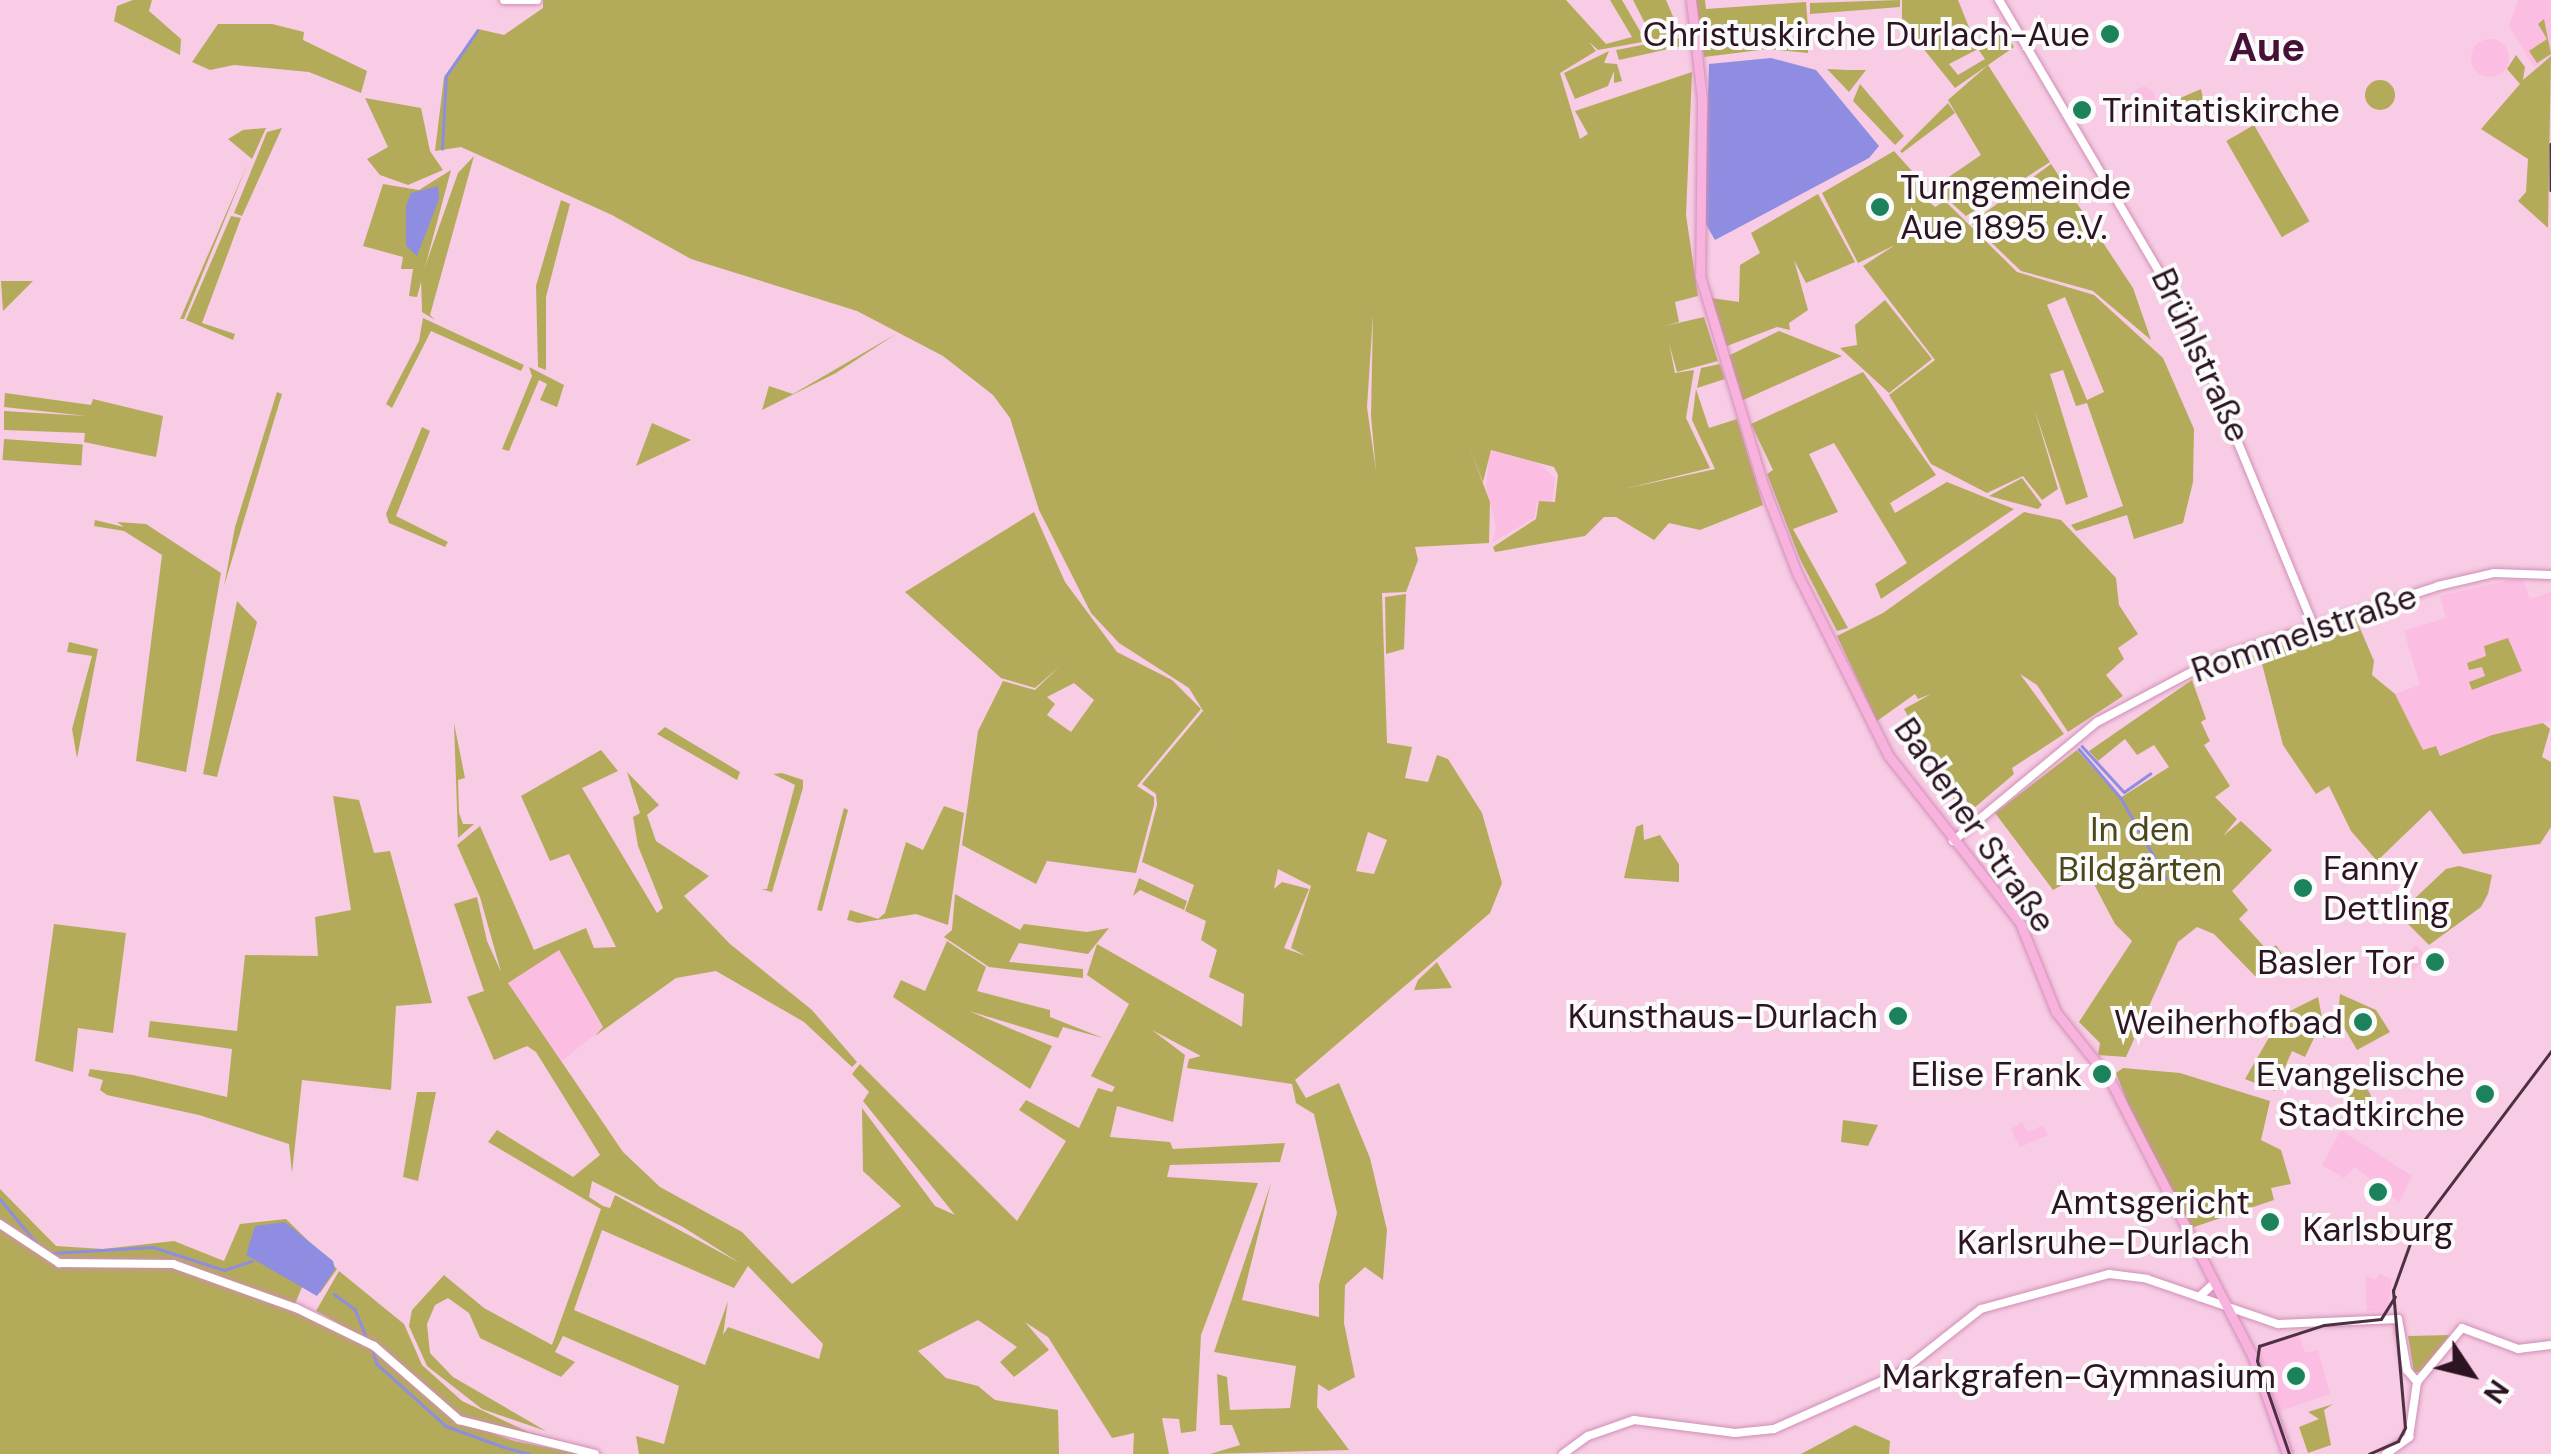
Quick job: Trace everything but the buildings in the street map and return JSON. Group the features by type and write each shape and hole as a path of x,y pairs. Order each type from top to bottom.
{"main road":[{"name":"Badener Straße","path":"1691,0 1702,99 1698,260 1742,420 1797,573 1856,698 1888,754 2024,930 2056,1012 2110,1080 2211,1286 2238,1331 2287,1454"}],"street":[{"path":"504,0 537,0"},
{"name":"Brühlstraße","path":"1998,0 2183,310 2312,623"},
{"name":"Rommelstraße","path":"1953,841 2098,722 2187,672 2312,623 2438,586 2527,572 2551,575"},
{"path":"0,1224 59,1263 173,1264 296,1308 384,1353 459,1420 595,1454"},
{"path":"1563,1454 1588,1436 1634,1420 1734,1433 1774,1429 1900,1373 1981,1308 2088,1276 2126,1274 2286,1325 2398,1319 2407,1370 2417,1382"},
{"path":"2200,1297 2211,1286"},
{"path":"2238,1331 2252,1316"},
{"path":"2386,1454 2399,1448 2408,1437 2417,1382 2462,1328 2518,1350 2540,1350 2551,1345"}],"shaded area":[{"path":"2518,0 2551,0 2551,56 2534,67 2509,26"},
{"path":"2490,39 2503,45 2509,58 2503,71 2490,77 2477,71 2471,58 2477,45"},
{"path":"1771,58 1816,70 1879,146 1869,158 1715,240 1704,221 1709,64"},
{"path":"2144,87 2152,90 2152,106 2144,109 2136,106 2133,98 2136,90"},
{"path":"438,186 439,199 417,256 406,246 406,206 411,193"},
{"path":"1490,450 1540,464 1555,478 1552,502 1537,502 1534,518 1493,542 1496,525 1486,488"},
{"path":"2523,579 2530,599 2551,592 2551,720 2440,757 2423,750 2395,694 2420,685 2404,631 2446,618 2440,596"},
{"path":"2416,945 2427,957 2406,978 2396,968"},
{"path":"558,949 603,1028 562,1061 508,983"},
{"path":"2022,1122 2028,1132 2043,1125 2048,1135 2020,1147 2011,1129"},
{"path":"2341,1130 2412,1176 2399,1202 2355,1167 2344,1178 2322,1165"},
{"path":"285,1222 333,1261 335,1269 317,1296 246,1255 255,1226"},
{"path":"2379,1274 2392,1279 2388,1311 2367,1311 2365,1276 2376,1280"},
{"name":"Markgrafen-Gymnasium","path":"2299,1334 2305,1353 2318,1350 2330,1394 2280,1411 2258,1350"}],"green space":[{"path":"133,0 152,0 149,11 181,39 180,55 114,21 117,6"},
{"path":"543,0 1566,0 1606,44 1632,37 1610,0 1622,0 1644,38 1652,37 1633,0 1666,0 1681,35 1598,50 1589,42 1596,51 1560,73 1580,139 1588,134 1575,111 1692,72 1686,215 1698,296 1675,302 1679,322 1665,326 1704,317 1718,361 1677,372 1669,343 1675,373 1694,370 1686,418 1710,468 1624,489 1715,469 1692,420 1696,389 1709,428 1737,419 1763,505 1700,530 1669,523 1654,540 1616,517 1604,517 1585,536 1495,552 1493,547 1536,519 1539,501 1555,502 1558,475 1554,467 1491,450 1483,482 1469,446 1490,502 1489,543 1415,547 1418,560 1406,592 1382,593 1387,743 1412,747 1405,778 1428,782 1437,755 1448,759 1482,813 1502,883 1490,913 1295,1080 1306,1098 1339,1083 1370,1158 1387,1230 1383,1280 1365,1267 1345,1285 1344,1323 1355,1377 1329,1391 1318,1384 1317,1407 1349,1450 1210,1454 1240,1445 1232,1425 1220,1425 1217,1374 1227,1377 1230,1410 1290,1408 1296,1366 1214,1352 1271,1183 1242,1300 1319,1317 1319,1285 1337,1213 1314,1114 1296,1103 1292,1084 1187,1068 1189,1059 1201,1056 1152,1030 1185,1055 1173,1122 1117,1106 1110,1137 1170,1142 1173,1149 1285,1143 1280,1162 1170,1165 1167,1177 1258,1183 1201,1335 1196,1431 1181,1433 1179,1419 1162,1418 1169,1454 1133,1454 1134,1433 1112,1438 1048,1337 1025,1322 1049,1350 1014,1377 1000,1362 1017,1347 978,1320 918,1351 946,1378 978,1386 995,1400 1058,1410 1059,1454 639,1454 636,1436 664,1444 679,1386 563,1336 555,1352 575,1362 561,1377 480,1338 469,1313 448,1298 435,1305 427,1324 430,1353 453,1377 546,1431 482,1409 427,1366 409,1326 412,1310 444,1275 484,1308 552,1345 601,1209 488,1142 497,1130 573,1177 600,1155 536,1052 527,1046 494,1060 467,997 484,991 454,904 477,897 487,941 501,972 480,897 457,845 480,826 534,950 586,928 594,948 616,947 569,854 550,861 521,796 601,750 618,771 582,788 657,913 663,908 638,846 633,817 640,813 627,772 659,805 647,815 656,841 709,876 684,896 730,944 812,1010 857,1062 852,1067 804,1022 716,971 676,978 595,1036 603,1027 559,950 508,983 623,1152 660,1187 742,1232 792,1284 901,1206 863,1171 862,1108 935,1206 955,1215 863,1101 869,1092 852,1074 860,1064 1017,1221 1066,1141 1019,1110 1026,1100 1079,1128 1098,1088 1112,1092 1115,1087 1091,1076 1129,1004 1087,975 1097,944 1242,1027 1244,994 1209,977 1217,950 1201,940 1206,921 1185,911 1194,885 1142,862 1157,805 1156,794 1142,784 1203,711 1232,758 1189,688 1119,643 1091,613 1039,510 1010,418 993,395 943,356 857,311 691,259 612,215 461,147 435,151 444,77 478,29 504,35 543,8","holes":["1373,314 1371,416 1376,471 1367,407","1368,832 1387,840 1374,874 1356,871","1278,869 1311,886 1291,948 1306,956 1284,948 1309,889 1282,882 1274,889","592,1181 683,1227 740,1263 615,1195 610,1208 589,1197","602,1230 734,1288 748,1266 823,1344 819,1359 728,1327 723,1335 728,1301 705,1365 574,1310"]},
{"path":"1696,0 1705,0 1706,9 1806,2 1808,27 1709,36 1711,48 1808,41 1808,53 1768,49 1704,57"},
{"path":"1900,0 1900,7 1810,14 1810,3"},
{"path":"1902,0 1958,0 1977,47 2005,32 2014,47 1955,88 1902,22","holes":["1978,49 1985,59 1958,75 1949,64"]},
{"path":"2544,19 2551,54 2537,63 2529,51 2547,39 2538,24"},
{"path":"218,24 272,24 304,32 303,40 367,71 361,93 309,72 234,65 210,70 192,62"},
{"path":"1690,36 1691,44 1619,60 1616,50"},
{"path":"1609,51 1604,63 1617,64 1622,81 1614,83 1614,71 1608,86 1575,99 1564,73"},
{"path":"2516,55 2525,67 2523,80 2551,56 2548,228 2518,201 2526,192 2528,159 2481,129 2520,84 2507,69"},
{"path":"1988,65 2050,162 1966,216 1934,187 1981,155 1948,100"},
{"path":"1827,69 1847,70 1866,70 1849,92"},
{"path":"2380,80 2394,89 2395,95 2386,109 2380,110 2366,101 2365,95 2374,81"},
{"path":"1860,84 1904,136 1895,145 1853,101"},
{"path":"2201,89 2206,113 2184,126 2171,102"},
{"path":"365,98 421,108 430,151 443,170 408,185 380,175 367,159 388,147"},
{"path":"1948,103 1955,113 1902,153 1900,151"},
{"path":"2254,125 2310,221 2282,237 2226,141"},
{"path":"266,128 252,159 228,139 243,130"},
{"path":"282,128 242,216 234,213 267,132"},
{"path":"1894,151 1921,181 1916,190 1935,207 1945,201 2017,272 2094,295 2163,358 2194,429 2193,482 2183,523 2134,539 2127,515 2076,531 2071,525 2123,506 2087,403 2076,406 2063,370 2050,374 2088,497 2066,505 2034,408 2058,489 2042,500 2023,476 1987,493 1931,464 1889,395 1935,360 1863,266 1895,245 1858,263 1822,193","holes":["2065,297 2104,392 2087,400 2047,305"]},
{"path":"474,156 430,315 435,320 422,312 421,278 458,173"},
{"path":"248,163 184,319 180,319"},
{"path":"2051,164 2133,288 2151,340 2093,291 2021,271 1971,223"},
{"path":"451,170 417,297 409,296 413,269 401,269 403,257 363,246 383,184 419,190"},
{"path":"1818,194 1855,262 1806,283 1794,260 1808,310 1789,323 1790,330 1777,327 1727,346 1711,298 1739,302 1740,265 1760,253 1751,233"},
{"path":"561,200 570,204 546,297 546,370 538,367 536,286"},
{"path":"231,216 241,218 202,323 235,334 233,340 186,320"},
{"path":"1,281 33,281 3,311"},
{"path":"1885,300 1932,359 1889,393 1840,348 1857,345 1855,325"},
{"path":"423,318 524,365 521,371 431,331 392,408 386,404 419,341"},
{"path":"1779,331 1842,356 1741,401 1728,356"},
{"path":"896,334 836,373 762,410 769,386 793,394"},
{"path":"1720,364 1725,379 1697,388 1701,368"},
{"path":"529,367 564,385 557,407 540,400 547,384 539,380 509,451 502,449 532,376"},
{"path":"1863,372 1936,475 1890,503 1895,513 1947,482 2014,509 1881,599 1875,584 1907,563 1834,443 1809,454 1838,512 1793,529 1848,628 1837,631 1800,559 1767,474 1773,470 1751,424"},
{"path":"277,392 282,394 224,586 235,527"},
{"path":"5,393 91,405 93,399 163,416 156,457 84,442 85,433 4,430 4,411 87,416 4,407"},
{"path":"652,423 691,440 636,466"},
{"path":"422,427 430,431 396,516 448,542 445,547 389,523 386,514"},
{"path":"4,439 83,445 81,465 3,460"},
{"path":"2022,478 2042,505 2038,509 1989,496"},
{"path":"1034,512 1065,582 1117,652 1172,680 1201,709 1137,786 1154,797 1154,805 1136,873 1047,861 1036,884 962,845 978,731 1003,681 1035,690 1060,666 1035,688 1001,678 905,592","holes":["1074,683 1094,700 1071,732 1047,715 1055,704 1047,697"]},
{"path":"2024,512 2061,520 2116,578 2119,605 2138,634 2118,648 2124,659 2106,675 2123,696 2068,732 2037,685 2020,674 2064,734 2012,768 2014,774 1973,809 1963,796 1955,802 1904,709 1931,694 1918,699 1915,694 1877,721 1837,636 1883,613"},
{"path":"95,520 124,527 117,522 146,524 221,573 186,772 136,761 162,555 124,531 94,526"},
{"path":"1406,594 1404,649 1386,654 1385,597"},
{"path":"237,601 257,622 217,777 203,774"},
{"path":"2356,619 2374,661 2372,675 2395,694 2423,750 2436,746 2440,756 2492,735 2543,723 2550,729 2542,757 2551,762 2551,827 2540,844 2463,854 2430,810 2377,861 2351,831 2329,786 2316,794 2283,745 2261,660 2228,672 2225,665"},
{"path":"2508,638 2522,671 2472,690 2469,682 2485,676 2482,667 2469,670 2467,663 2486,656 2484,646"},
{"path":"69,642 98,649 77,758 72,729 92,656 67,652"},
{"name":"In den Bildgärten","path":"2192,680 2206,719 2201,722 2210,741 2204,745 2230,786 2215,797 2237,819 2223,836 2241,821 2272,850 2232,891 2248,910 2239,919 2268,951 2276,945 2285,958 2256,977 2214,934 2197,927 2178,942 2126,1057 2098,1055 2100,1043 2079,1022 2132,941 2115,924 2087,871 2053,890 1995,813 2077,750 2120,798 2169,767 2154,745 2137,755 2125,739 2098,761 2089,751"},
{"path":"454,723 465,778 458,780 459,813 463,824 474,824 458,838"},
{"path":"665,727 740,772 737,780 657,734"},
{"path":"773,774 803,780 803,788 772,892 761,889 767,889 795,785"},
{"path":"333,796 359,800 374,853 390,851 432,1003 396,1006 391,1090 302,1080 292,1173 289,1144 199,1115 107,1095 100,1090 103,1080 88,1076 90,1069 133,1075 227,1097 232,1049 148,1037 150,1021 237,1031 245,955 318,956 315,917 351,910"},
{"path":"944,806 964,813 948,925 916,914 858,923 847,920 850,910 878,919 885,913 906,842 923,850"},
{"path":"844,808 848,810 822,911 817,910"},
{"path":"1643,824 1644,840 1660,835 1679,864 1679,882 1624,878 1636,827"},
{"path":"2459,866 2492,875 2488,894 2481,907 2429,945 2405,921 2412,901 2446,869"},
{"path":"1139,878 1187,901 1184,910 1140,890 1133,896"},
{"path":"955,894 1020,930 1024,924 1087,932 1109,928 1088,954 1019,943 1009,962 1083,969 1083,978 989,967 944,937 952,930"},
{"path":"54,924 126,933 113,1033 78,1028 73,1072 35,1061"},
{"path":"947,941 986,967 977,991 1050,1010 1050,1017 1103,1038 1063,1027 1058,1038 969,1011 1052,1046 1030,1089 893,997 901,980 925,991"},
{"path":"1437,962 1452,988 1414,990 1418,980"},
{"name":"Weiherhofbad","path":"2340,994 2376,1010 2390,1032 2357,1050 2338,1017"},
{"path":"2318,997 2326,1037 2314,1038 2305,1057 2292,1051 2275,1091 2245,1079 2282,1015"},
{"path":"2123,1068 2180,1073 2270,1101 2261,1140 2281,1150 2291,1184 2271,1188 2274,1200 2188,1229 2128,1104 2116,1073"},
{"path":"2356,1087 2364,1087 2371,1098 2364,1109 2356,1109 2349,1102 2349,1094"},
{"path":"417,1092 436,1092 418,1181 403,1177"},
{"path":"1843,1120 1878,1125 1868,1146 1841,1142"},
{"path":"0,1189 56,1246 103,1249 174,1241 224,1261 240,1224 286,1219 337,1269 320,1293 302,1287 293,1309 379,1352 451,1418 514,1441 582,1454 0,1454"},
{"path":"339,1271 404,1324 422,1365 462,1401 528,1432 608,1454 495,1430 454,1415 383,1348 316,1311"},
{"path":"2450,1335 2421,1371 2414,1373 2408,1336"},
{"path":"2333,1404 2324,1410 2331,1445 2308,1453 2299,1427 2319,1419 2308,1412"},
{"path":"1855,1425 1890,1441 1889,1454 1801,1454"}],"waterway":[{"path":"442,149 446,76 477,31"},
{"path":"2082,746 2124,792 2150,774"},
{"path":"2079,749 2121,798 2166,878"},
{"path":"0,1199 40,1247"},
{"path":"51,1253 153,1247 224,1270 252,1261"},
{"path":"334,1294 355,1309 366,1336"},
{"path":"373,1351 377,1364 446,1426 504,1447"},
{"path":"507,1448 529,1454"}],"tram line":[{"path":"2551,144 2551,190"},
{"path":"2369,1454 2398,1441 2405,1428 2393,1291 2413,1235 2551,1051"},
{"path":"2289,1454 2257,1361 2259,1346 2324,1325 2381,1319 2395,1297"}],"place":[{"name":"Christuskirche Durlach-Aue","path":"2110,34"},
{"name":"Trinitatiskirche","path":"2082,110"},
{"name":"Turngemeinde Aue 1895 e.V.","path":"1880,207"},
{"name":"Fanny Dettling","path":"2303,888"},
{"name":"Basler Tor","path":"2435,962"},
{"name":"Kunsthaus-Durlach","path":"1898,1016"},
{"name":"Weiherhofbad","path":"2363,1022"},
{"name":"Elise Frank","path":"2102,1074"},
{"name":"Evangelische Stadtkirche","path":"2485,1094"},
{"name":"Karlsburg","path":"2378,1192"},
{"name":"Amtsgericht Karlsruhe-Durlach","path":"2270,1222"},
{"name":"Markgrafen-Gymnasium","path":"2296,1376"}],"district":[{"name":"Aue","path":"2267,47"}]}
